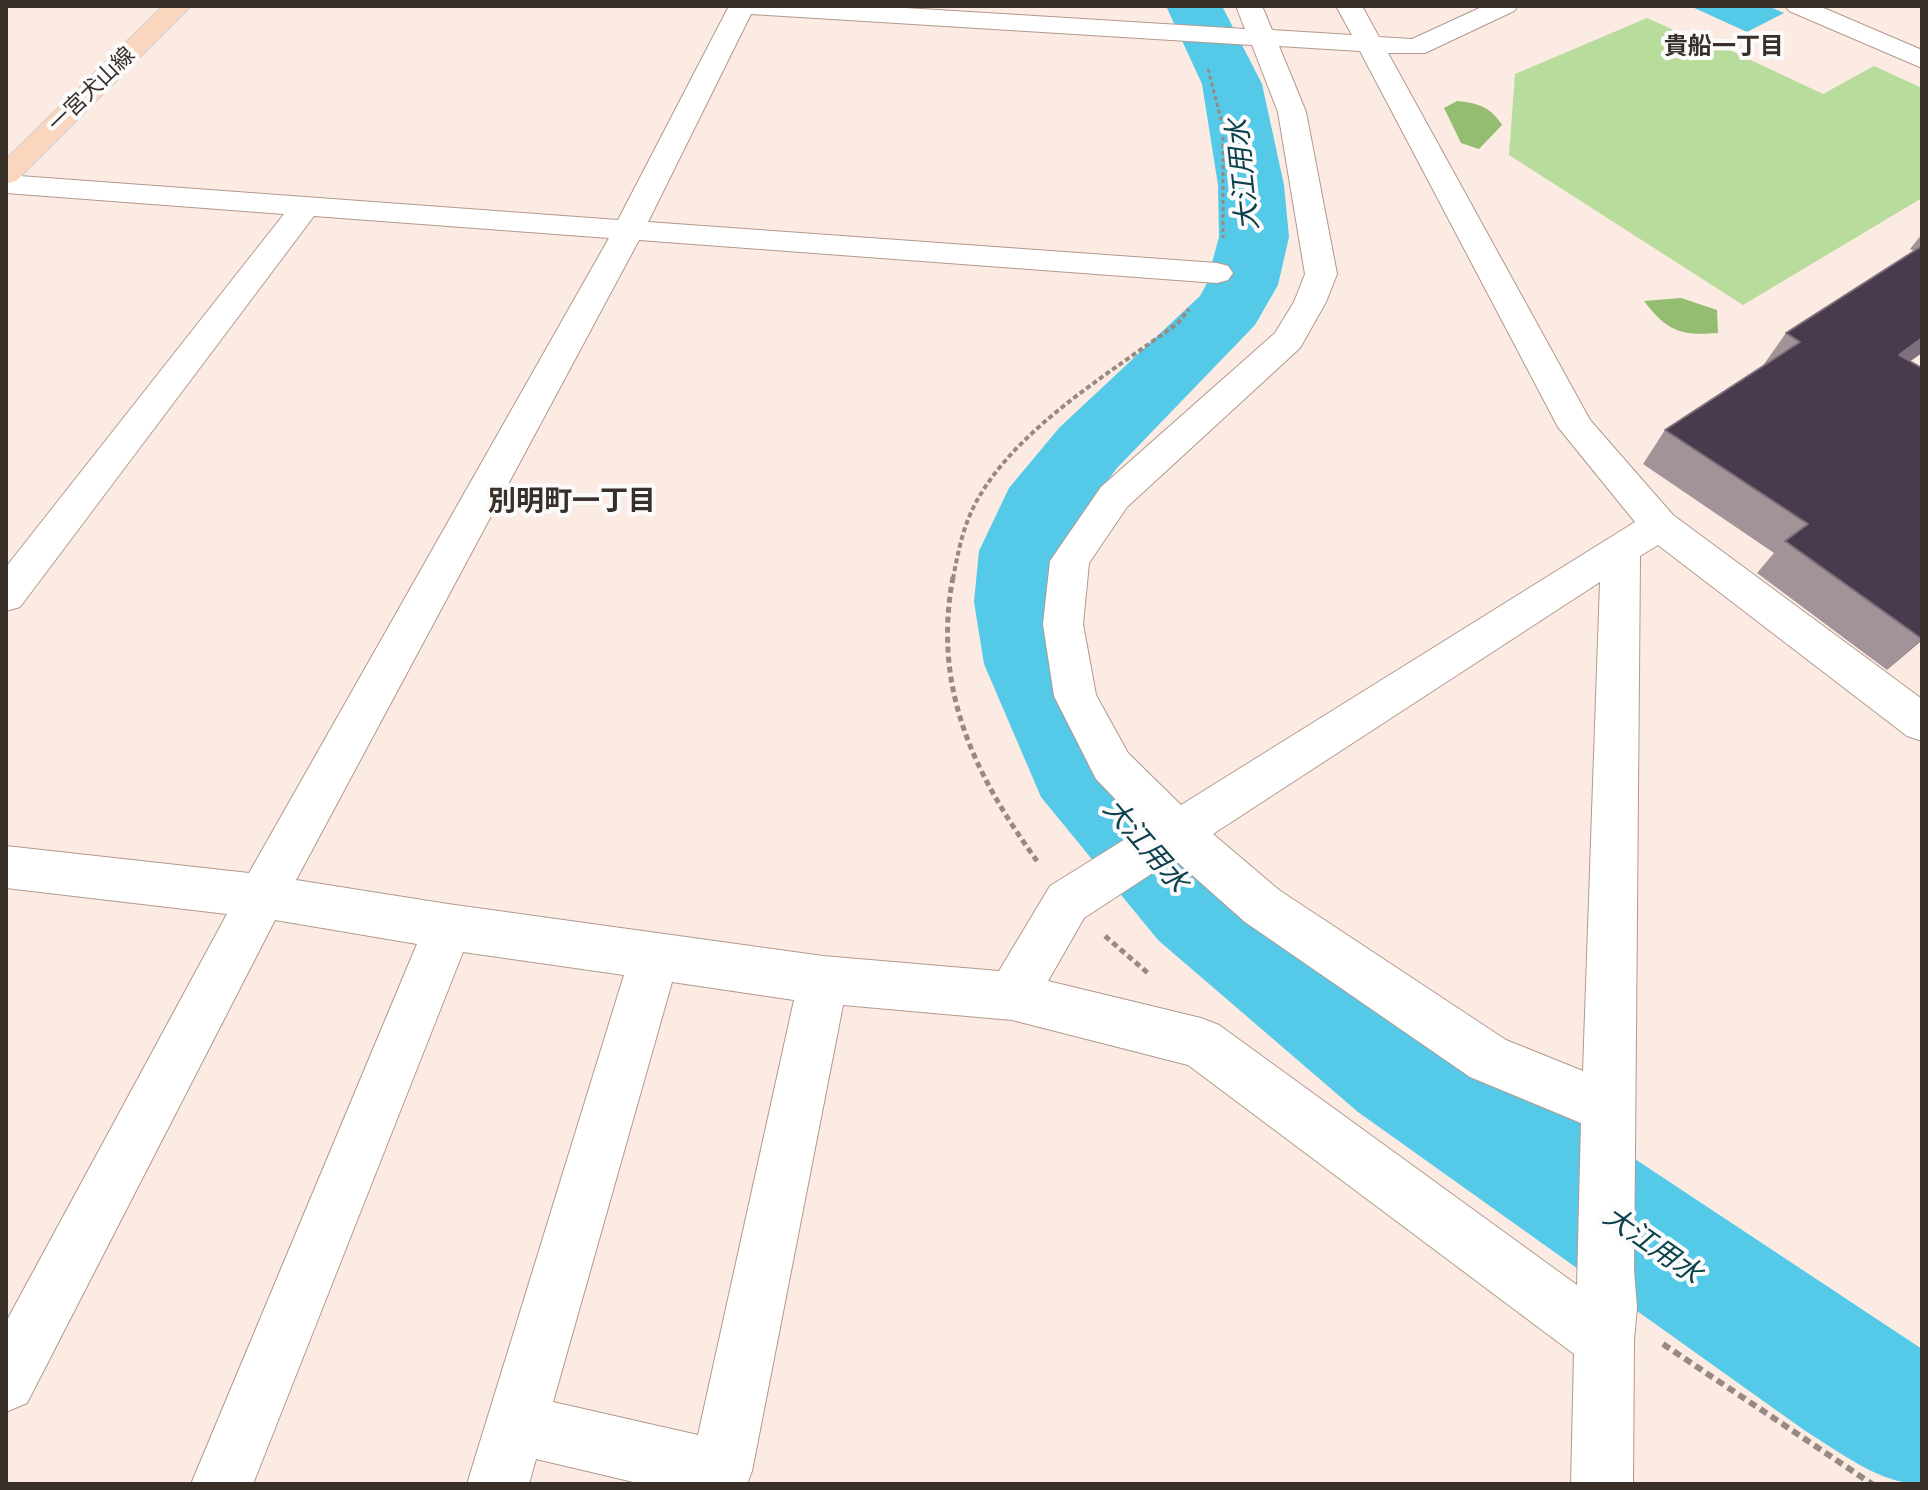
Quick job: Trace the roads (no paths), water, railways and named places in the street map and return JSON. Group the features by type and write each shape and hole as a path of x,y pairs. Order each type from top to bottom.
{"main road":[{"name":"一宮犬山線","path":"6,175 178,6"}],"street":[{"path":"6,1382 262,896 628,231 745,6 1192,35 1255,28 1373,46 1416,47 1505,6"},
{"path":"1177,6 1192,35"},
{"path":"1349,6 1576,427 1659,525 1922,723"},
{"path":"1798,6 1922,60"},
{"path":"1255,28 1292,112 1321,274 1310,302 1288,340 1114,497 1070,561 1063,624 1075,696 1112,766 1174,835 1262,906 1488,1059 1609,1119"},
{"path":"6,184 1217,273"},
{"path":"6,596 306,206"},
{"path":"1012,996 1067,902 1659,525"},
{"path":"1602,1484 1621,549"},
{"path":"6,867 262,896 448,927 823,980 1012,996 1201,1043 1606,1306"},
{"path":"222,1484 448,927"},
{"path":"498,1484 655,956"},
{"path":"515,1424 721,1471 823,980"}],"water":[{"path":"1690,6 1768,6 1784,13 1747,32"}],"waterway":[{"name":"大江用水","path":"1194,6 1232,84 1251,185 1254,237 1242,285 1229,309 1088,448 1039,510 1023,551 1019,602 1031,664 1076,767 1196,905 1399,1071 1851,1383 1922,1424"}],"district":[{"name":"貴船一丁目","path":"1724,47"},
{"name":"別明町一丁目","path":"572,502"}]}
